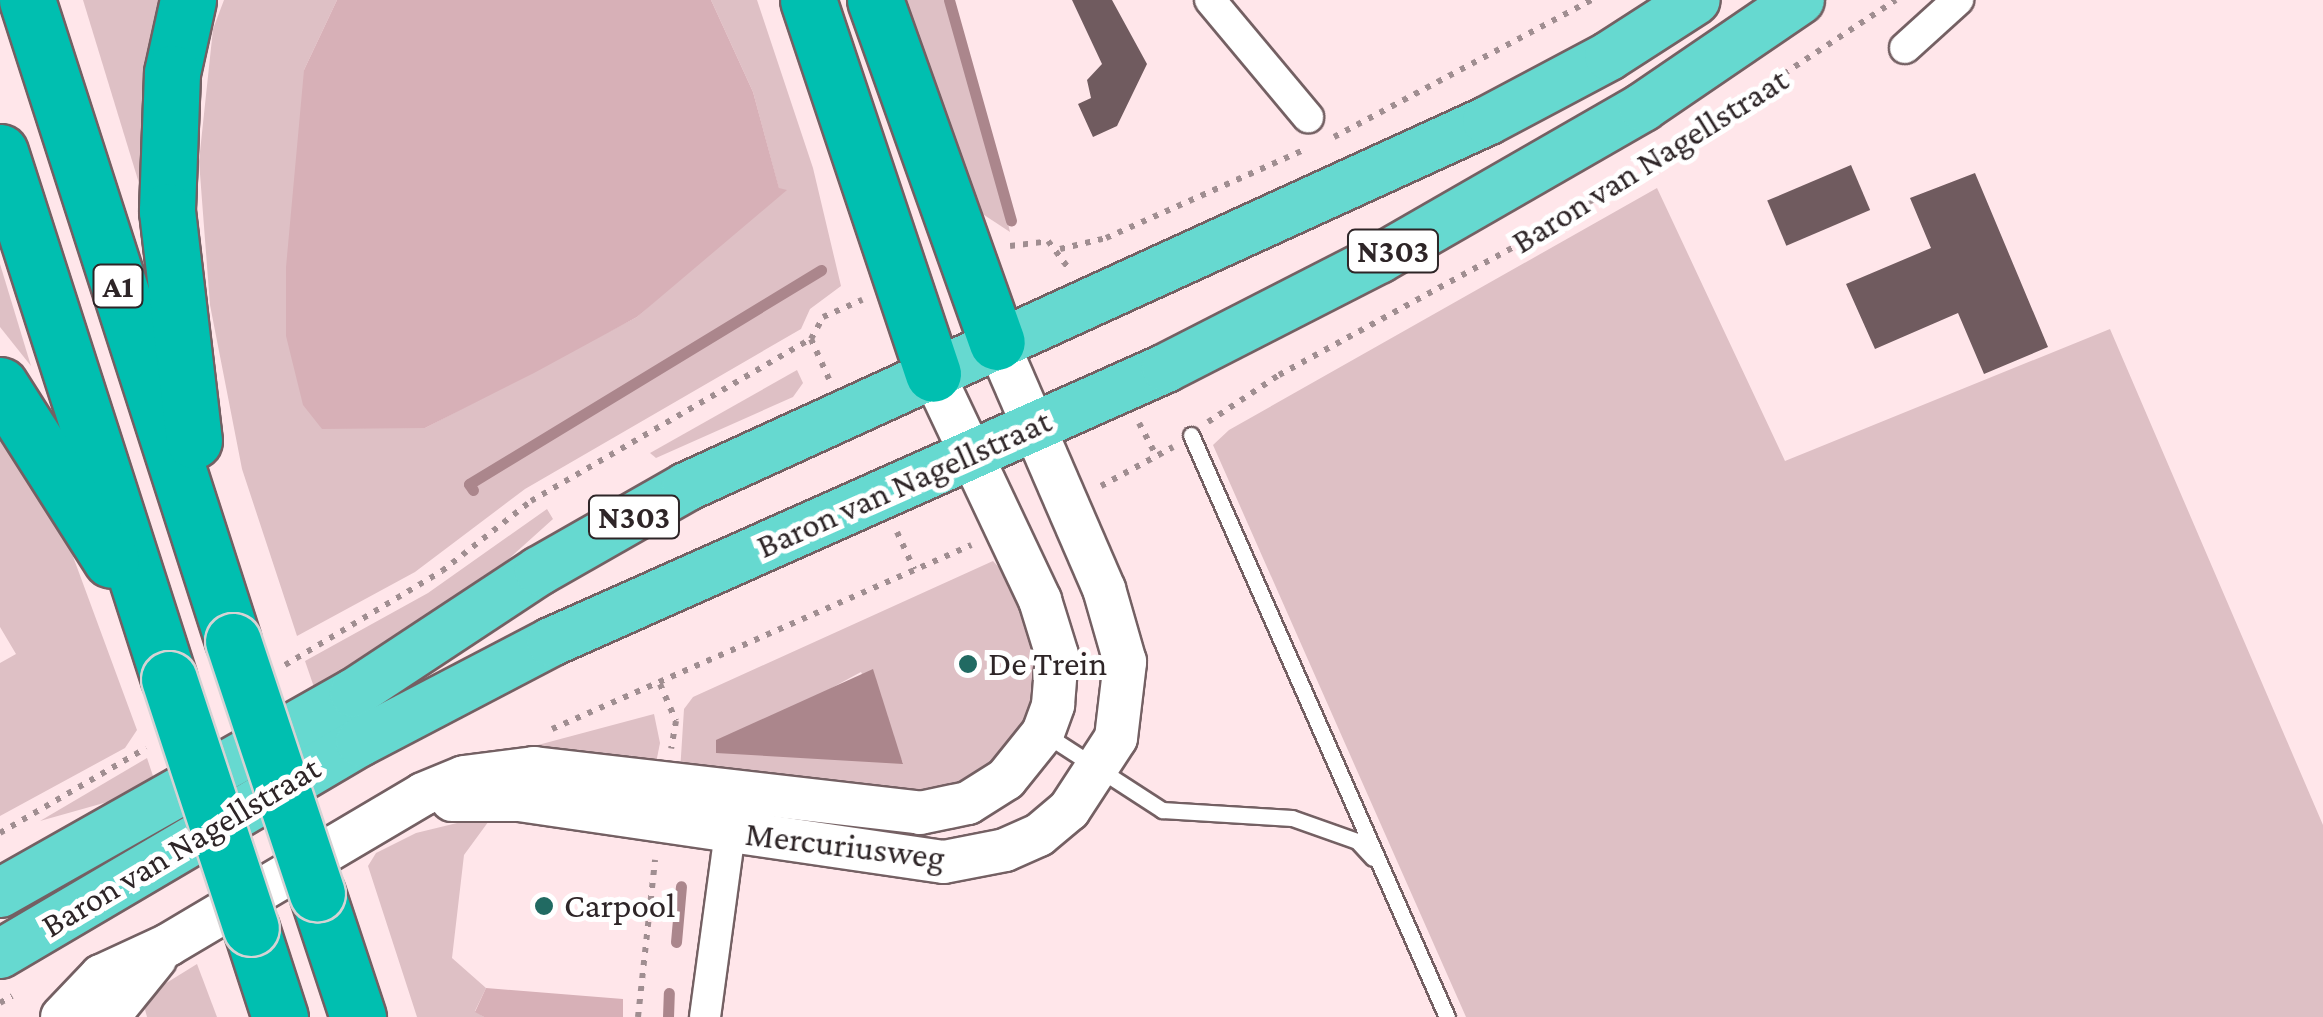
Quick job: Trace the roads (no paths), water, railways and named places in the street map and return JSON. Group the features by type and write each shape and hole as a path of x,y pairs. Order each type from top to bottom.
{"highway":[{"name":"A1","path":"27,0 210,572 252,658 317,893 358,1017"},
{"name":"A1","path":"188,0 172,73 167,211 210,572"},
{"path":"808,0 899,286 932,374"},
{"path":"875,0 964,262 996,342"},
{"name":"A1","path":"0,152 280,1017"},
{"name":"A1","path":"0,385 151,621"}],"main road":[{"name":"Baron van Nagellstraat","path":"0,893 354,694 539,570 686,487 996,342 1488,121 1609,56 1696,0"},
{"name":"Baron van Nagellstraat","path":"0,954 360,742 550,642 1166,368 1379,259 1643,107 1800,0"}],"street":[{"path":"1210,0 1308,117"},
{"path":"1905,48 1958,0"},
{"name":"Mercuriusweg","path":"733,812 944,862 977,859 1039,835 1069,810 1099,770 1120,722 1125,662 1116,621 996,342"},
{"name":"Mercuriusweg","path":"62,1017 101,976 168,945 402,810 452,800 520,800 733,812 947,810 1006,780 1043,733 1057,680 1050,628 932,374"},
{"path":"705,1017 733,812"},
{"name":"Mercuriusweg","path":"108,1017 168,945"}],"lane":[{"path":"1191,435 1447,1017"},
{"path":"1043,733 1162,810 1292,818 1358,842 1380,864"}],"waterway":[{"path":"949,0 1011,220"},
{"path":"473,490 469,484 821,270"},
{"path":"676,942 681,886"},
{"path":"668,1017 669,993"}],"place":[{"name":"De Trein","path":"968,664"},
{"name":"Carpool","path":"544,906"}]}
